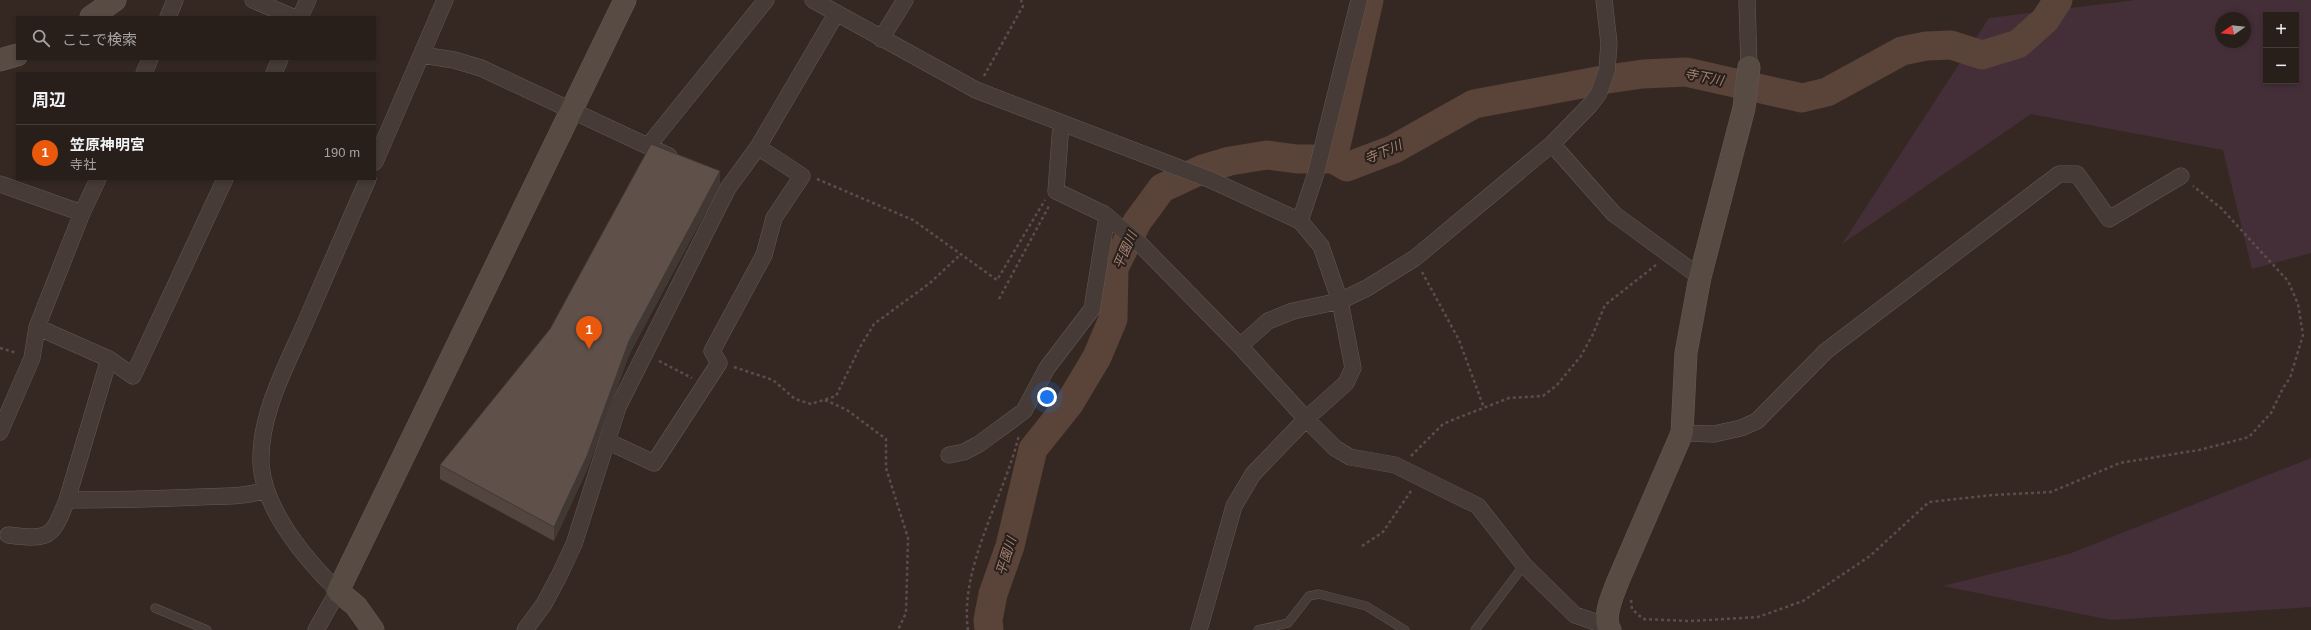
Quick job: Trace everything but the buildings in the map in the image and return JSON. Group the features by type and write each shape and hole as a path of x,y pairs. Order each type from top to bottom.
{"street":[{"path":"91,16 115,0"},
{"path":"168,16 175,0"},
{"path":"253,0 291,16"},
{"path":"300,16 308,0"},
{"path":"376,160 445,0"},
{"path":"316,630 338,591 625,0"},
{"path":"648,146 766,0"},
{"path":"813,0 881,39 976,90 1211,180 1300,221 1321,246 1340,301 1353,368 1346,383 1306,419 1253,474 1234,506 1199,630"},
{"path":"881,39 905,0"},
{"path":"1300,221 1316,173 1320,151 1359,0"},
{"path":"1240,346 1268,321 1293,311 1340,301 1367,288 1415,258 1552,144 1590,105 1599,93 1607,70 1609,43 1604,0"},
{"path":"1061,122 1056,191 1107,216 1140,244 1240,346 1334,448 1350,457 1395,465 1478,506 1524,565 1575,615 1608,628 1610,602 1682,433 1686,353 1700,277 1744,108 1749,67 1747,0"},
{"path":"525,630 544,604 574,544 618,407 645,354 725,181 758,147 836,14"},
{"path":"0,60 16,55"},
{"path":"422,55 454,60 481,68 571,112 683,162"},
{"path":"144,72 150,60"},
{"path":"274,72 280,60"},
{"path":"1552,144 1614,214 1700,277"},
{"path":"607,441 654,463 718,363 712,351 764,255 774,218 802,176 758,147"},
{"path":"1682,433 1714,434 1741,428 1757,421 1826,351 2059,174 2077,174 2109,219 2181,176"},
{"path":"0,432 32,358 38,327 82,213 98,180"},
{"path":"38,327 109,359 133,376 224,180"},
{"path":"368,180 275,393 262,442 261,465 266,490 277,513 298,545 316,570 356,606 373,630"},
{"path":"0,184 82,213"},
{"path":"949,455 964,452 979,444 1024,411 1047,368 1092,308 1107,216"},
{"path":"8,535 34,538 48,533 56,527 67,500 109,359"},
{"path":"67,500 214,497 252,495 266,490"}],"lane":[{"path":"1475,630 1524,565"},
{"path":"1258,630 1288,623 1309,596 1319,594 1366,606 1405,630"},
{"path":"155,608 208,630"}],"path":[{"path":"976,90 1023,6 1021,0"},
{"path":"802,176 827,182 913,220 997,280 1024,238 1040,205 1049,194 1056,191"},
{"path":"1618,582 1631,589 1632,609 1643,619 1691,621 1758,618 1803,601 1864,560 1929,502 1993,495 2051,492 2120,463 2199,450 2249,437 2271,413 2283,388 2290,378 2303,335 2298,304 2288,282 2221,208 2181,176"},
{"path":"998,299 1034,236 1056,191"},
{"path":"1395,465 1413,454 1426,439 1443,424 1509,398 1543,396 1557,385 1580,356 1593,334 1605,305 1660,262 1664,250"},
{"path":"718,363 773,380 795,399 811,404 836,396 860,347 874,324 930,283 961,254"},
{"path":"1415,258 1459,340 1484,408"},
{"path":"645,354 704,385"},
{"path":"825,399 847,410 886,438 886,468 908,538 906,613 898,630"},
{"path":"968,630 966,616 974,570 1000,486 1014,457 1024,411"},
{"path":"1362,546 1383,532 1420,477"}],"shaded area":[{"path":"2136,0 2311,0 2311,253 2252,269 2223,150 2031,114 1842,244 1989,18"},
{"path":"2311,458 2311,607 2111,620 1943,586 2069,554"}],"waterway":[{"name":"平園川","path":"1333,159 1369,0"},
{"name":"寺下川","path":"1333,159 1347,167 1394,149 1474,104 1643,74 1686,72 1802,98 1827,92 1902,51 1926,46 1951,45 1982,55 2018,44 2045,20 2058,0"},
{"name":"平園川","path":"989,630 988,620 993,594 1010,546 1033,449 1069,404 1097,357 1113,319 1114,268 1137,222 1162,188 1203,169 1230,161 1267,155 1297,159 1333,159"}],"place":[{"name":"笠原神明宮","path":"589,349"}]}
